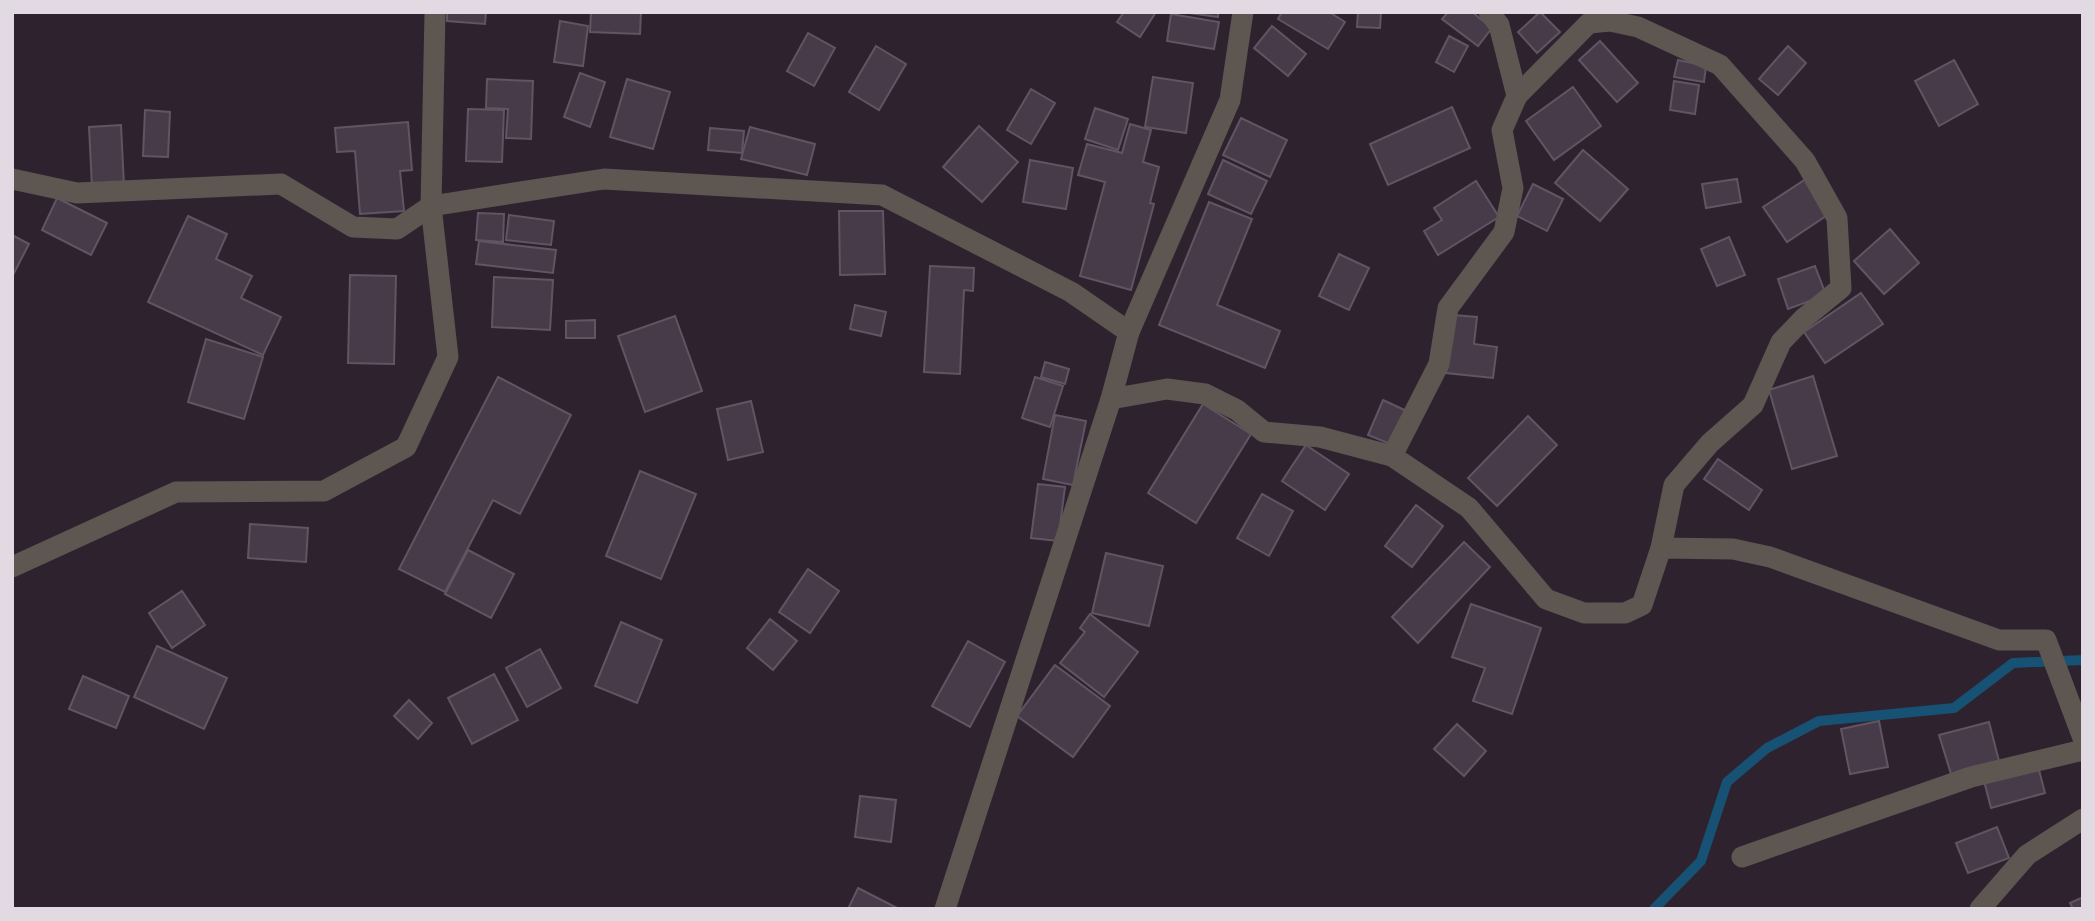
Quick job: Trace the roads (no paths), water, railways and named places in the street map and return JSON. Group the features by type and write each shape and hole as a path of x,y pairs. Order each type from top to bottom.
{"street":[{"path":"12,568 176,492 324,491 406,447 448,357 431,206 435,12"},
{"path":"945,909 1111,399 1129,332 1230,100 1242,12"},
{"path":"1489,12 1499,25 1517,96"},
{"path":"1111,399 1167,389 1205,394 1237,410 1264,432 1320,437 1392,456 1469,508 1546,599 1584,613 1625,613 1642,605 1661,548 1674,485 1710,443 1752,405 1781,342 1803,318 1841,288 1836,218 1805,160 1720,65 1638,27 1610,21 1589,23 1517,96 1502,130 1513,187 1504,232 1448,308 1439,364 1392,456"},
{"path":"12,179 77,193 281,184 353,227 397,229 431,206 604,179 882,195 1071,292 1129,332"},
{"path":"1661,548 1733,549 1770,557 1999,640 2046,640 2083,738"},
{"path":"1742,857 1971,777 2083,750"},
{"path":"1980,909 2027,855 2083,818"}],"waterway":[{"path":"1654,909 1701,861 1727,782 1767,748 1819,721 1954,708 2013,663 2083,660"}]}
